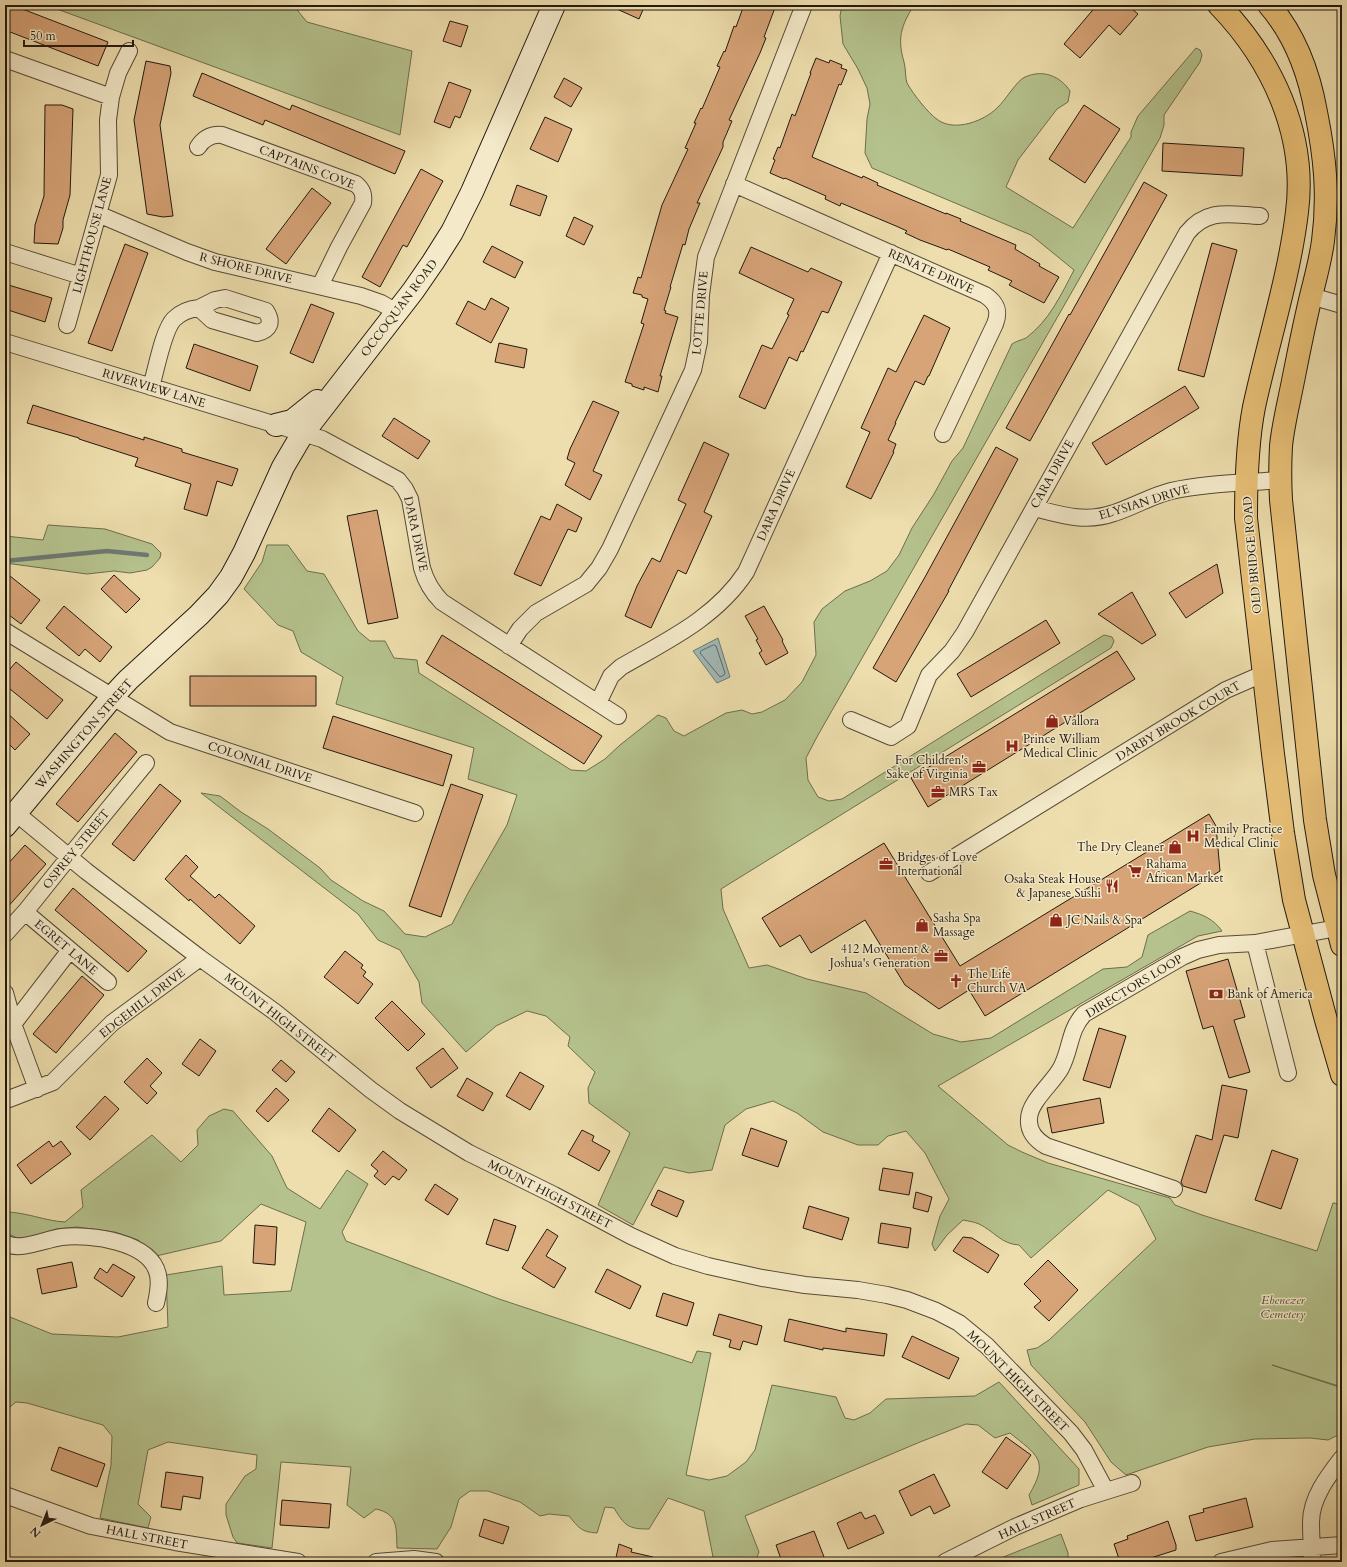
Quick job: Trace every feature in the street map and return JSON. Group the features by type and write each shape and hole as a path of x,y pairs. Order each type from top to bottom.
{"main road":[{"name":"OLD BRIDGE ROAD","path":"1219,5 1249,41 1268,70 1281,96 1290,124 1296,153 1299,182 1298,212 1287,269 1254,408 1248,452 1246,518 1283,833 1294,900 1342,1075"},
{"path":"1269,5 1289,33 1298,49 1313,97 1322,142 1326,179 1323,241 1318,271 1311,296 1284,425 1281,446 1280,480 1314,820 1324,875 1341,931"}],"street":[{"name":"OCCOQUAN ROAD","path":"218,595 231,577 244,553 283,467 303,433 397,312 433,262 458,219 472,192 554,5"},
{"name":"LOTTE DRIVE","path":"509,646 520,629 536,612 586,584 600,568 693,370 699,342 701,295 706,257 804,5"},
{"name":"LIGHTHOUSE LANE","path":"67,325 109,175 108,120 111,97 118,73 129,51"},
{"path":"5,59 111,97"},
{"name":"CAPTAINS COVE","path":"198,147 207,137 216,135 222,136 356,184 362,189 364,196 363,204 339,247 320,286"},
{"name":"RENATE DRIVE","path":"734,184 985,295 994,302 998,310 998,316 995,324 943,434"},
{"name":"R SHORE DRIVE","path":"98,214 187,252 216,262 361,296 397,312"},
{"name":"CARA DRIVE","path":"851,720 891,737 908,726 925,682 932,671 959,642 1187,232 1198,222 1213,215 1260,216"},
{"path":"5,252 81,276"},
{"name":"DARA DRIVE","path":"598,703 611,676 621,667 697,622 728,596 746,572 890,253"},
{"path":"1311,296 1342,305"},
{"path":"151,387 168,329 173,320 181,313 191,308 199,308"},
{"name":"RIVERVIEW LANE","path":"5,342 303,433"},
{"path":"276,425 292,421 298,417 351,371"},
{"name":"DARA DRIVE","path":"303,433 322,439 398,480 410,499 424,576 432,592 442,602 618,716"},
{"name":"ELYSIAN DRIVE","path":"1034,508 1067,517 1100,517 1115,513 1142,501 1170,492 1199,486 1280,480"},
{"name":"WASHINGTON STREET","path":"10,819 113,696 128,680 200,615 218,595"},
{"name":"COLONIAL DRIVE","path":"5,631 170,732 415,813"},
{"name":"DARBY BROOK COURT","path":"929,873 1226,690 1264,673"},
{"name":"OSPREY STREET","path":"5,934 25,912 146,763"},
{"name":"MOUNT HIGH STREET","path":"10,819 69,857 200,958 275,1012 371,1090 400,1111 470,1153 554,1195 649,1246 675,1256 708,1266 805,1285 858,1290 887,1295 907,1300 947,1316 959,1323 987,1346 1071,1433 1084,1450 1106,1491"},
{"name":"EGRET LANE","path":"25,912 108,982"},
{"name":"DIRECTORS LOOP","path":"1174,1189 1046,1146 1036,1140 1030,1130 1028,1119 1031,1110 1061,1068 1067,1053 1073,1030 1078,1020 1084,1014 1187,955 1219,945 1255,943 1303,935 1341,931"},
{"path":"1255,943 1288,1073"},
{"path":"14,1023 70,950"},
{"name":"EDGEHILL DRIVE","path":"5,1099 9,1099 53,1082 112,1023 200,958"},
{"path":"5,993 37,1089"},
{"path":"5,1243 16,1246 26,1246 43,1240 62,1237 86,1236 125,1244 147,1257 155,1266 158,1275 159,1289 156,1303"},
{"path":"1312,1555 1311,1521 1314,1504 1326,1480 1342,1458"},
{"name":"HALL STREET","path":"945,1562 1014,1527 1081,1499 1132,1483"},
{"name":"HALL STREET","path":"5,1495 92,1526 175,1542 298,1562"},
{"path":"1221,1562 1272,1550 1312,1555 1342,1545"},
{"path":"376,1562 414,1559 436,1562"}],"green space":[{"path":"46,5 293,5 307,22 412,51 400,135"},
{"name":"Ebenezer Cemetery","path":"842,5 914,5 903,26 901,39 906,81 919,101 927,110 938,120 945,123 961,125 977,121 985,117 1000,105 1015,86 1025,77 1045,74 1061,81 1070,91 1068,102 1057,109 1018,160 1006,187 1073,228 1131,137 1131,132 1138,116 1196,48 1200,50 1202,55 1200,62 1164,115 1164,125 1160,138 818,735 806,758 808,780 818,797 829,801 842,799 1104,635 1112,637 1114,641 1111,648 721,889 723,909 749,968 767,965 807,979 866,993 933,1034 961,1042 991,1038 1103,969 1127,967 1142,957 1148,935 1190,911 1212,920 1222,931 1198,936 938,1086 1008,1145 1022,1152 1048,1163 1170,1198 1175,1205 1202,1215 1317,1251 1333,1203 1342,1204 1342,1387 1272,1365 1342,1388 1342,1433 1328,1440 1310,1438 1255,1439 1208,1447 1126,1475 1111,1462 1085,1422 1031,1365 1027,1350 1037,1348 1049,1340 1156,1239 1139,1206 1108,1190 1031,1258 1019,1245 1002,1240 979,1224 963,1220 947,1235 935,1251 932,1244 940,1216 949,1199 925,1153 906,1131 888,1136 878,1145 858,1145 823,1132 797,1113 773,1101 746,1109 725,1125 712,1170 689,1173 664,1167 633,1225 598,1205 630,1133 589,1103 588,1088 595,1072 568,1046 570,1037 546,1016 527,1011 496,1026 466,1052 422,1003 419,982 400,950 378,940 358,914 201,793 220,796 241,812 268,829 320,868 331,880 363,901 384,911 405,934 425,937 452,924 507,825 517,795 468,779 474,748 336,704 343,677 301,652 293,631 278,625 244,589 262,562 267,545 288,545 307,571 324,574 358,631 370,641 385,641 394,658 417,660 419,673 571,770 586,771 605,759 658,715 666,718 674,731 684,736 726,713 742,710 752,714 762,712 785,700 802,682 816,655 814,622 822,609 845,591 870,581 887,571 899,555 912,528 934,494 952,461 963,448 1012,344 1026,338 1048,316 1074,270 1031,235 872,168 865,153 867,119 870,104 867,88 843,44 840,16"},
{"path":"48,525 105,529 152,544 161,553 160,558 147,570 130,573 114,571 87,574 5,563 5,536 43,540"},
{"path":"224,1109 233,1111 272,1156 287,1188 320,1209 347,1170 368,1184 342,1232 346,1241 499,1299 692,1363 697,1351 711,1353 686,1475 709,1480 727,1476 746,1462 755,1450 772,1385 836,1397 845,1418 854,1420 870,1413 886,1399 975,1396 999,1382 1079,1469 1079,1485 1032,1505 1029,1495 1039,1474 1038,1459 1027,1447 1010,1433 995,1438 978,1425 966,1424 745,1516 759,1552 755,1562 714,1562 704,1511 668,1498 649,1529 636,1528 624,1523 614,1508 605,1507 597,1533 587,1532 581,1529 569,1516 549,1514 540,1516 520,1502 488,1491 470,1491 459,1499 451,1527 437,1549 397,1548 395,1523 389,1515 376,1509 364,1518 347,1505 351,1467 281,1462 272,1548 237,1543 233,1537 226,1515 226,1504 245,1476 256,1469 257,1455 168,1442 148,1450 138,1504 151,1517 148,1528 100,1518 111,1465 112,1436 103,1425 27,1403 16,1402 5,1411 5,1315 52,1334 118,1337 168,1327 166,1275 222,1266 224,1295 291,1291 306,1222 261,1204 221,1241 156,1256 138,1240 115,1232 77,1227 56,1229 34,1237 17,1238 5,1232 5,1212 20,1213 65,1222 83,1207 81,1190 152,1135 181,1162 198,1145 197,1130 209,1116"},
{"path":"1061,1534 1068,1553 1068,1562 991,1562"}],"water":[{"path":"718,638 730,677 717,683 693,651"}],"building":[{"path":"5,5 12,5 108,42 98,66 5,30"},
{"path":"608,5 645,5 639,19"},
{"path":"744,5 776,5 764,37 766,38 729,120 732,121 723,142 723,147 697,203 700,203 689,229 685,245 683,244 664,310 666,311 665,313 678,317 660,376 662,376 658,392 644,387 644,390 625,382 644,324 641,323 648,299 642,297 642,295 633,293 638,277 641,278 662,205 688,149 685,148 696,123 694,123 701,108 702,109 720,67 717,66 724,51 725,52 734,26 736,27"},
{"path":"1097,5 1127,5 1138,14 1120,35 1109,25 1080,58 1064,44"},
{"path":"450,21 468,26 461,47 443,41"},
{"path":"816,58 829,63 830,60 842,65 841,68 847,70 841,85 839,84 812,157 862,178 863,176 878,183 877,185 961,219 960,221 1016,245 1015,249 1040,264 1039,266 1059,277 1044,303 1009,285 1012,281 988,270 990,267 948,249 947,250 920,240 905,233 907,231 841,203 840,206 825,199 826,196 770,173 775,160 773,159 778,147 780,148 792,114 795,116"},
{"path":"146,61 170,66 171,73 160,125 173,216 163,217 147,214 134,120"},
{"path":"202,73 290,110 292,105 405,151 395,174 265,120 263,125 193,96"},
{"path":"564,78 582,88 571,107 554,97"},
{"path":"449,82 471,90 460,118 455,116 450,128 434,122"},
{"path":"45,105 62,105 73,109 70,195 58,244 34,243 35,225 44,196"},
{"path":"1084,105 1120,129 1085,183 1049,159"},
{"path":"545,117 572,129 558,162 530,149"},
{"path":"1163,143 1244,148 1242,176 1162,171"},
{"path":"421,169 443,181 407,247 403,245 380,287 362,277"},
{"path":"1144,182 1167,195 1030,441 1006,428"},
{"path":"517,185 547,196 540,216 510,205"},
{"path":"312,188 331,203 286,264 266,249"},
{"path":"574,217 593,226 584,245 566,236"},
{"path":"1212,243 1237,250 1204,377 1178,370"},
{"path":"125,244 148,253 112,351 88,343"},
{"path":"492,246 523,262 515,278 483,262"},
{"path":"751,247 808,272 811,268 842,282 828,313 822,311 803,352 801,351 797,361 789,357 765,409 739,397 762,345 772,349 789,315 787,314 794,299 739,273"},
{"path":"5,284 52,298 45,322 5,309"},
{"path":"491,298 509,308 491,343 456,324 468,301 485,310"},
{"path":"311,304 334,313 313,363 290,353"},
{"path":"924,315 950,328 924,385 915,381 895,423 888,440 896,444 894,452 871,499 846,487 870,432 861,428 888,368 896,372"},
{"path":"499,343 527,349 524,368 495,362"},
{"path":"194,344 258,366 250,391 186,368"},
{"path":"1185,386 1199,408 1106,465 1092,443"},
{"path":"593,401 619,412 593,471 602,475 590,500 565,485 575,463 567,459 570,449"},
{"path":"33,405 144,440 144,437 182,449 182,452 238,469 232,486 217,481 207,516 184,509 191,484 135,466 138,458 79,438 27,423"},
{"path":"394,418 430,441 418,459 382,436"},
{"path":"704,442 729,454 704,512 712,516 686,574 678,570 651,628 625,616 637,586 652,558 660,562 686,504 678,500"},
{"path":"996,447 1018,459 949,591 896,682 873,668"},
{"path":"557,504 582,518 576,532 568,529 541,586 514,574 541,516 550,520"},
{"path":"377,510 398,618 368,624 347,516"},
{"path":"1217,564 1223,593 1186,618 1169,593"},
{"path":"5,572 40,600 21,624 5,612"},
{"path":"114,575 140,599 126,613 101,589"},
{"path":"1132,592 1156,635 1142,644 1098,614"},
{"path":"64,606 112,647 100,662 85,649 79,656 46,628"},
{"path":"764,606 783,640 782,641 788,653 766,665 759,653 762,651 756,640 758,639 745,616"},
{"path":"1046,620 1060,643 971,697 957,674"},
{"path":"442,635 602,736 584,764 426,663"},
{"path":"1117,651 1135,679 928,807 911,778"},
{"path":"16,662 63,700 47,719 5,685 5,675"},
{"path":"190,676 316,676 316,706 190,706"},
{"path":"5,711 30,734 15,750 5,740"},
{"path":"333,716 452,755 443,786 323,748"},
{"path":"115,733 137,752 78,822 56,804"},
{"path":"160,784 181,801 134,861 112,844"},
{"path":"451,784 483,795 441,917 409,906"},
{"path":"1209,814 1216,826 1220,871 985,1016 969,990 939,1009 905,985 865,920 811,953 800,935 780,947 762,918 884,843 960,966"},
{"path":"25,845 46,864 5,910 5,867"},
{"path":"186,855 198,867 190,876 215,898 219,894 255,926 240,944 190,899 189,901 165,879"},
{"path":"73,888 147,951 128,972 55,910"},
{"path":"345,951 363,965 361,968 366,972 363,976 373,984 358,1004 324,977"},
{"name":"Bank of America","path":"1228,959 1245,1017 1234,1020 1250,1072 1229,1078 1213,1026 1203,1029 1186,971"},
{"path":"82,976 104,995 56,1053 33,1034"},
{"path":"392,1001 425,1034 408,1051 375,1018"},
{"path":"1099,1028 1126,1036 1110,1088 1083,1080"},
{"path":"200,1039 216,1051 199,1076 182,1064"},
{"path":"443,1048 458,1068 431,1088 416,1068"},
{"path":"147,1058 162,1073 150,1086 157,1093 147,1104 124,1082"},
{"path":"281,1060 295,1072 286,1082 272,1070"},
{"path":"520,1072 544,1086 530,1110 506,1096"},
{"path":"467,1078 493,1093 483,1111 457,1096"},
{"path":"1222,1085 1247,1090 1238,1138 1224,1135 1206,1193 1183,1186 1181,1182 1196,1135 1212,1140"},
{"path":"276,1088 289,1100 268,1122 256,1111"},
{"path":"105,1096 119,1109 90,1140 76,1127"},
{"path":"1100,1098 1104,1123 1052,1133 1047,1108"},
{"path":"329,1108 356,1130 339,1152 312,1131"},
{"path":"751,1128 787,1141 778,1167 742,1155"},
{"path":"582,1130 594,1136 592,1141 610,1151 599,1171 568,1154"},
{"path":"49,1141 53,1147 61,1141 71,1154 31,1184 17,1165"},
{"path":"1272,1150 1298,1159 1281,1209 1255,1200"},
{"path":"383,1151 407,1170 399,1180 393,1176 385,1185 374,1176 378,1171 371,1165"},
{"path":"883,1168 913,1173 909,1195 879,1190"},
{"path":"435,1184 458,1199 448,1215 425,1200"},
{"path":"658,1190 684,1201 677,1217 651,1205"},
{"path":"916,1192 932,1197 928,1212 913,1208"},
{"path":"809,1206 849,1218 842,1240 803,1228"},
{"path":"494,1219 516,1226 508,1251 486,1244"},
{"path":"881,1223 911,1228 908,1248 878,1243"},
{"path":"255,1225 277,1227 275,1265 253,1263"},
{"path":"547,1229 558,1236 546,1256 566,1268 554,1288 522,1268"},
{"path":"963,1237 972,1238 999,1255 988,1273 953,1251"},
{"path":"1048,1260 1078,1290 1049,1321 1034,1307 1041,1301 1024,1284"},
{"path":"72,1262 77,1287 42,1294 37,1269"},
{"path":"113,1264 135,1277 122,1297 94,1278 100,1268 107,1273"},
{"path":"607,1269 641,1286 630,1309 595,1292"},
{"path":"663,1293 694,1303 687,1326 656,1316"},
{"path":"719,1314 762,1326 757,1345 743,1341 740,1350 729,1347 731,1340 713,1335"},
{"path":"789,1319 846,1332 846,1328 887,1334 884,1356 823,1348 823,1350 784,1341"},
{"path":"912,1336 959,1358 949,1379 902,1357"},
{"path":"1006,1437 1031,1455 1007,1489 982,1472"},
{"path":"59,1447 105,1464 97,1487 51,1470"},
{"path":"166,1472 203,1477 200,1499 183,1496 181,1510 161,1507"},
{"path":"934,1474 950,1506 934,1514 930,1506 911,1516 899,1491"},
{"path":"1246,1498 1253,1527 1196,1541 1189,1516 1204,1512 1203,1509"},
{"path":"282,1500 331,1504 329,1528 280,1525"},
{"path":"861,1512 865,1519 875,1515 884,1533 848,1549 837,1523"},
{"path":"484,1519 509,1527 503,1544 479,1536"},
{"path":"1168,1521 1176,1545 1176,1550 1138,1562 1120,1562 1114,1544 1128,1539 1127,1536"},
{"path":"814,1531 824,1557 810,1562 782,1562 776,1545"},
{"path":"619,1544 632,1549 631,1552 653,1557 653,1562 615,1562"}],"waterway":[{"path":"5,561 107,551 147,555"}],"place":[{"name":"Vallora","path":"1052,721"},
{"name":"Prince William Medical Clinic","path":"1012,746"},
{"name":"For Children's Sake of Virginia","path":"979,767"},
{"name":"MRS Tax","path":"938,792"},
{"name":"Family Practice Medical Clinic","path":"1193,836"},
{"name":"The Dry Cleaner","path":"1175,847"},
{"name":"Bridges of Love International","path":"886,864"},
{"name":"Rahama African Market","path":"1135,871"},
{"name":"Osaka Steak House & Japanese Sushi","path":"1112,886"},
{"name":"JC Nails & Spa","path":"1056,920"},
{"name":"Sasha Spa Massage","path":"922,925"},
{"name":"412 Movement & Joshua's Generation","path":"941,956"},
{"name":"The Life Church VA","path":"956,981"},
{"name":"Bank of America","path":"1216,994"}]}
